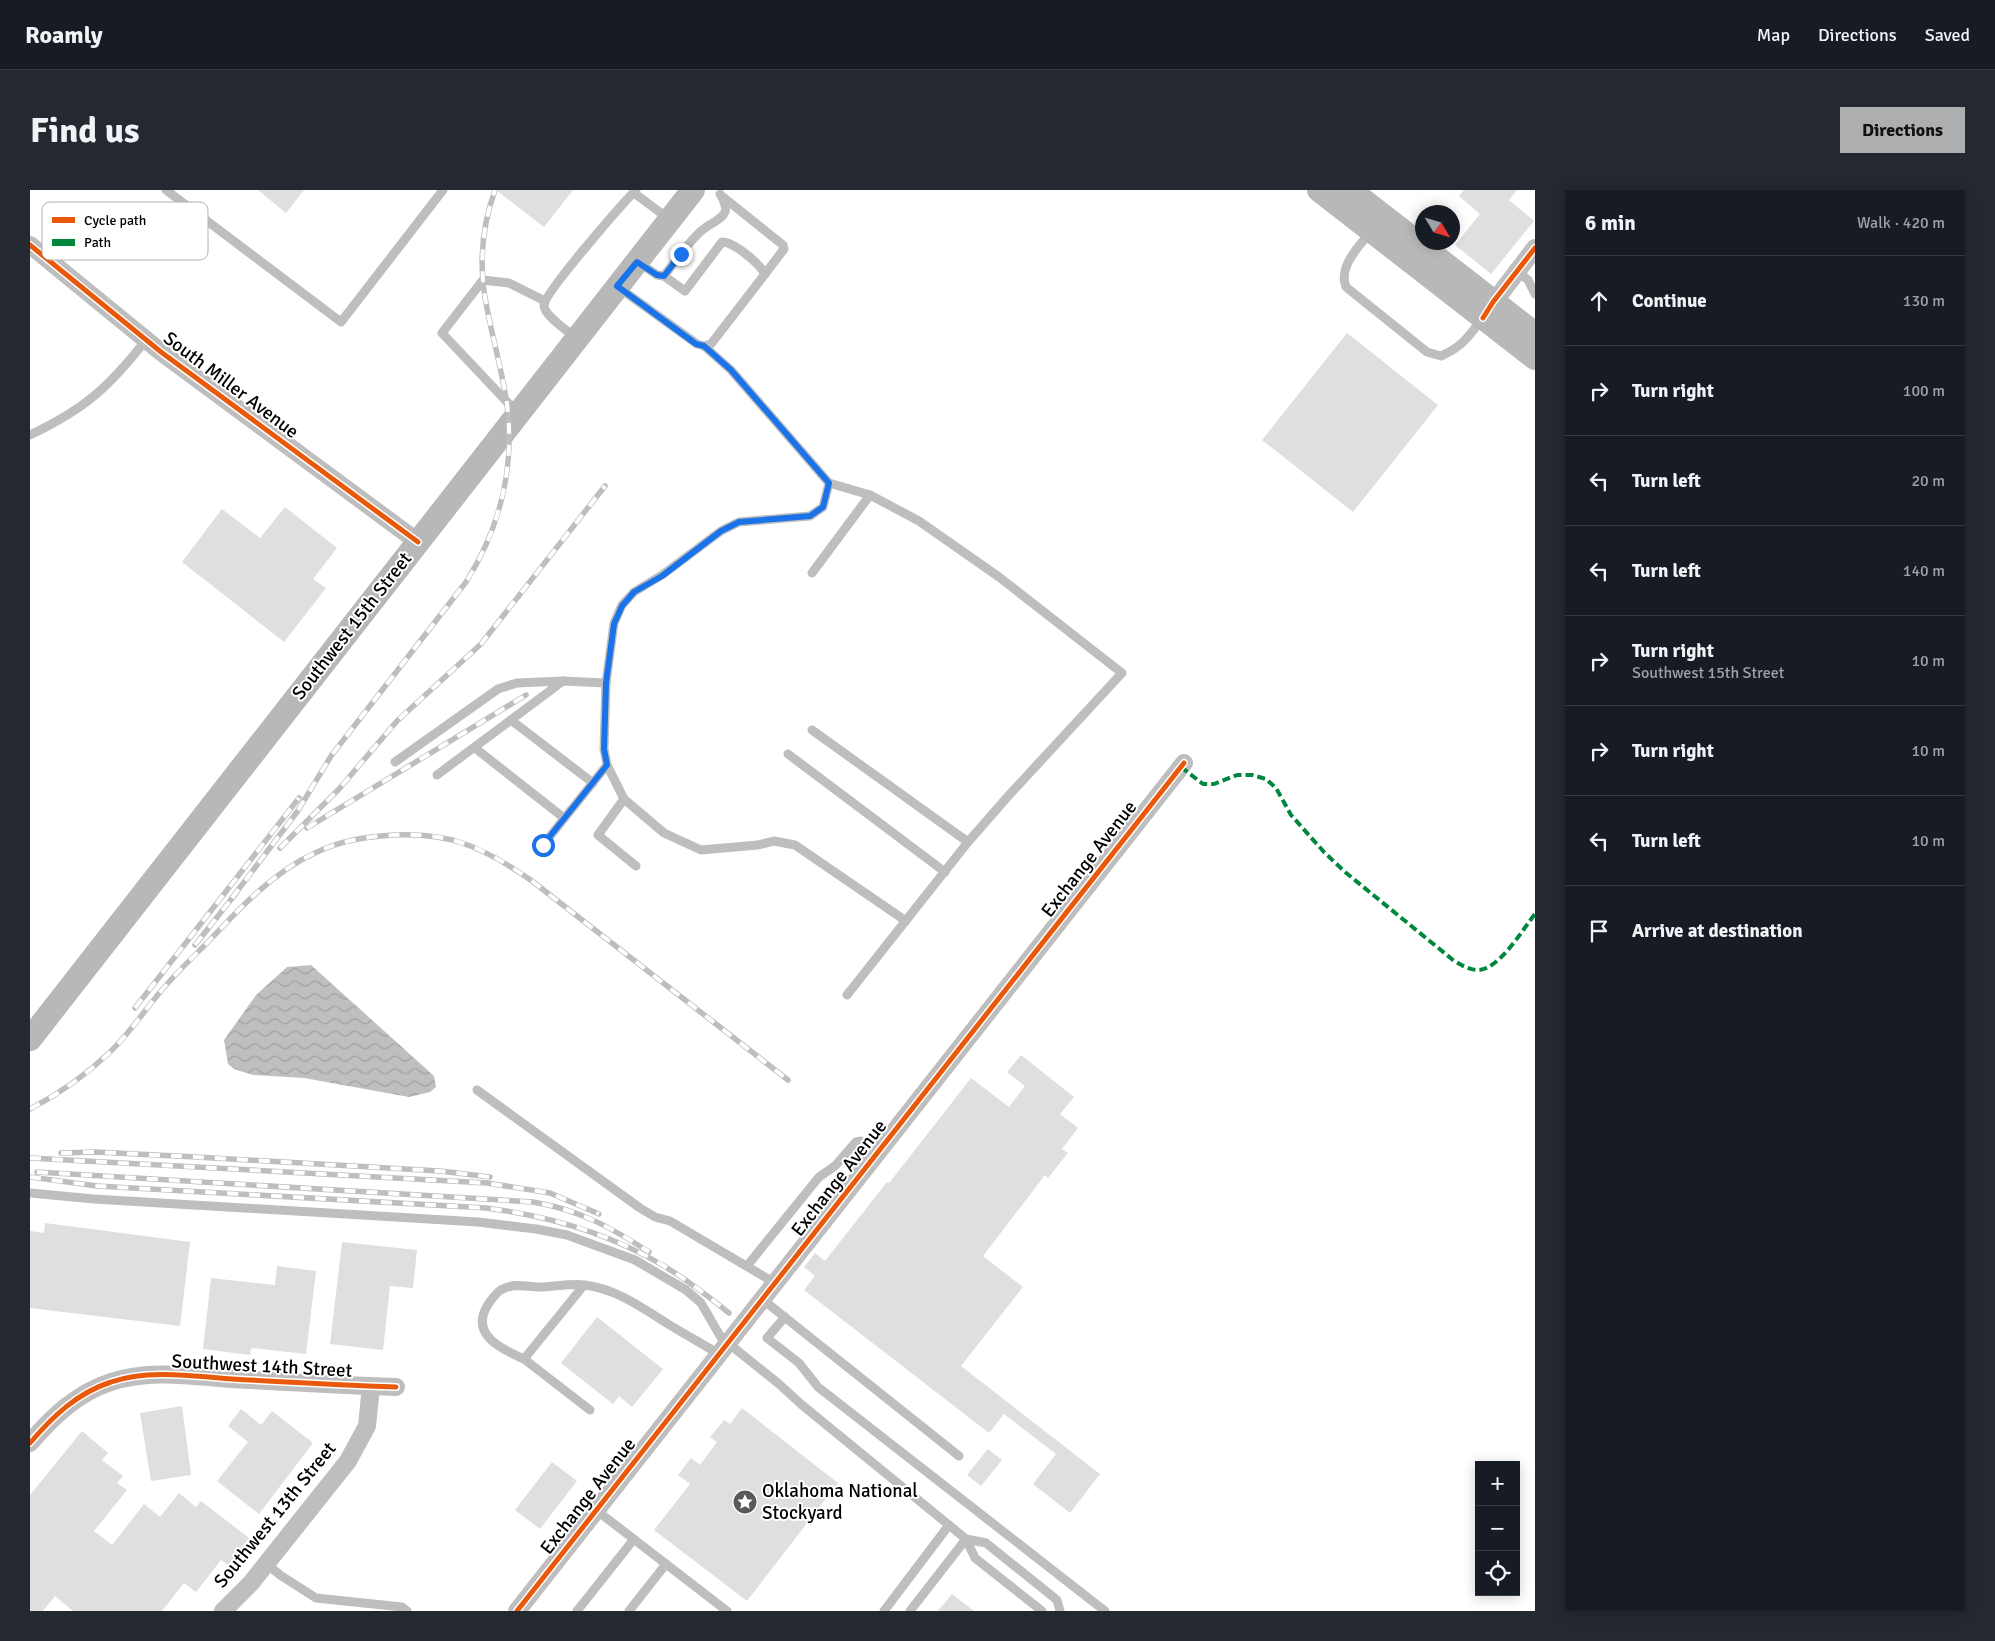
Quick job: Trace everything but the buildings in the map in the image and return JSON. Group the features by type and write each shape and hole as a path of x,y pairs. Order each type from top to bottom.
{"main road":[{"name":"Southwest 15th Street","path":"30,1039 693,190"},
{"path":"1319,190 1371,231 1488,310 1535,334"},
{"path":"1350,190 1488,310 1535,358"}],"street":[{"name":"South Miller Avenue","path":"30,246 42,256"},
{"path":"1488,310 1535,248"},
{"name":"South Miller Avenue","path":"47,260 146,340 418,542"},
{"name":"Exchange Avenue","path":"517,1611 1184,763"},
{"name":"Southwest 14th Street","path":"30,1443 51,1420 74,1400 111,1381 131,1377 176,1375 396,1387"},
{"name":"Southwest 13th Street","path":"223,1611 252,1583 326,1490 358,1445 367,1426 370,1386"}],"lane":[{"path":"166,190 182,202"},
{"path":"208,222 341,322 443,190"},
{"path":"577,338 550,317 544,306 545,300 566,272 619,207 635,191 670,220"},
{"path":"704,346 711,344 784,249 783,245 718,192"},
{"path":"664,276 690,242 711,222 720,219 725,212 726,206 718,192"},
{"path":"1371,231 1345,267 1343,279 1346,287 1427,352 1441,356 1460,347 1488,310"},
{"path":"637,262 657,275 664,276 685,291 722,242 729,242 756,262 765,274"},
{"path":"1517,271 1528,280 1535,294"},
{"path":"519,413 506,402 442,333 483,280 509,282 545,300"},
{"path":"617,286 696,344 704,346 731,370 829,483 870,495 920,521 999,577 1122,673 968,842 847,994"},
{"path":"30,435 58,422 94,398 113,381 146,340"},
{"path":"829,483 823,507 810,516 739,522 721,531 662,576 634,592 622,606 614,624 606,683 604,739 607,765 624,800 664,833 702,850 758,845 774,841 795,845 906,921"},
{"path":"812,573 870,495"},
{"path":"395,762 498,689 517,683 563,681 606,683"},
{"path":"437,775 563,681"},
{"path":"511,720 593,783"},
{"path":"812,730 968,842"},
{"path":"475,748 564,818"},
{"path":"788,754 945,872"},
{"path":"543,845 607,765"},
{"path":"624,800 598,835 636,866"},
{"path":"477,1090 640,1208 655,1217 670,1221 775,1283"},
{"path":"747,1266 819,1177 835,1166 856,1142 861,1141 877,1154"},
{"path":"30,1192 94,1199 478,1222 536,1229 567,1236 635,1260 686,1290 704,1307 724,1348"},
{"path":"524,1359 584,1285"},
{"path":"590,1410 524,1359 502,1350 489,1339 482,1318 486,1307 494,1296 505,1288 517,1286 584,1285 608,1290 724,1348 779,1384 966,1539 975,1558 1042,1611"},
{"path":"762,1299 959,1456"},
{"path":"785,1316 767,1338 799,1363 818,1387 1105,1611"},
{"path":"596,1510 727,1611"},
{"path":"884,1611 949,1525"},
{"path":"577,1611 634,1539"},
{"path":"910,1611 966,1539"},
{"path":"966,1539 986,1543 1057,1600 1060,1611"},
{"path":"267,1564 280,1575 316,1598 402,1607 407,1611"},
{"path":"629,1611 666,1564"}],"water":[{"path":"311,965 434,1076 436,1087 430,1092 409,1097 304,1078 253,1075 234,1069 228,1064 224,1040 256,995 287,967"}],"railway":[{"path":"232,898 297,812 331,756 466,582 478,561 496,519 507,474 509,428 505,391 486,303 482,260 487,218 495,190"},
{"path":"280,848 339,789 397,721 481,644 605,486"},
{"path":"307,828 526,695"},
{"path":"135,1008 299,798"},
{"path":"30,1109 72,1084 110,1052 124,1038 178,972 244,904 285,870 323,849 339,844 372,837 404,835 424,835 461,843 479,849 513,868 788,1080"},
{"path":"195,945 237,892"},
{"path":"61,1153 96,1152 196,1157 440,1171 490,1177"},
{"path":"30,1158 487,1183 550,1193 599,1214"},
{"path":"37,1172 533,1202 550,1205 594,1221 649,1252"},
{"path":"30,1177 97,1186 486,1208 509,1211 556,1221 622,1244 664,1266 729,1313"}],"marked path":[{"path":"1181,767 1203,784 1214,784 1237,775 1252,775 1266,779 1276,788 1291,815 1345,872 1453,960 1465,967 1478,970 1494,963 1510,948 1535,914"}],"cycle path":[{"path":"30,245 42,255"},
{"path":"1483,318 1493,302 1535,248"},
{"path":"48,260 161,352 418,542"},
{"path":"517,1611 1184,763"},
{"path":"30,1443 56,1415 76,1399 99,1387 125,1378 171,1374 396,1387"}],"place":[{"name":"Oklahoma National Stockyard","path":"745,1502"}],"route":[{"path":"543,845 607,765 604,749 606,683 614,624 622,606 634,592 662,576 721,531 739,522 810,516 823,507 829,483 731,370 704,346 696,344 617,286 637,262 649,271 664,276 681,254"}]}
